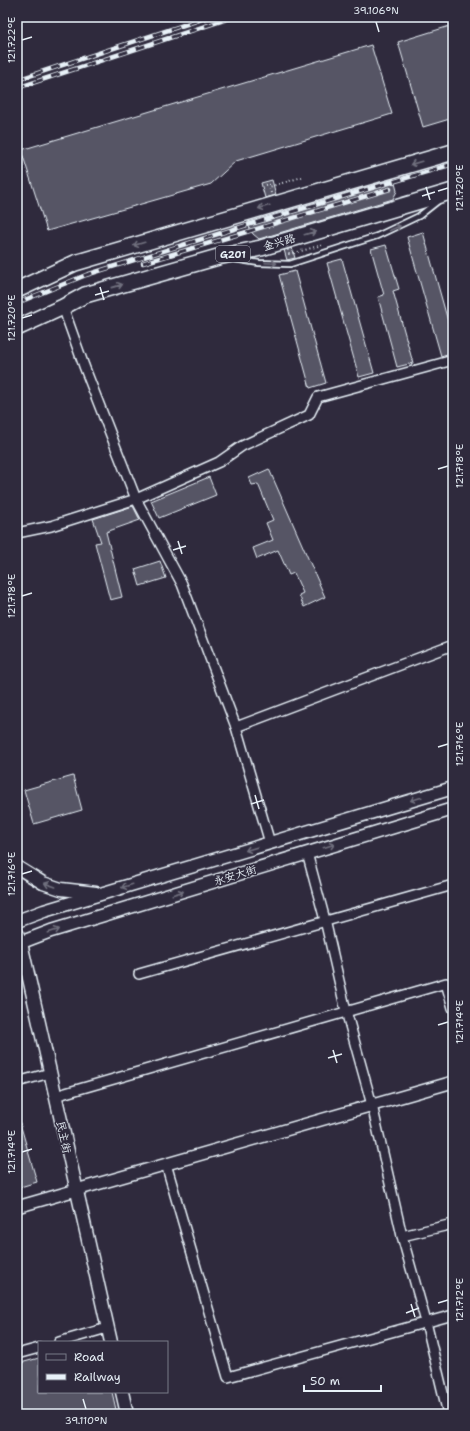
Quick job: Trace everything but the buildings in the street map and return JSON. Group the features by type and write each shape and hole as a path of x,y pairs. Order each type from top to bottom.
{"highway":[{"path":"17,290 75,263 453,152"},
{"name":"金兴路","path":"17,328 85,295 218,257 261,248 450,192"}],"main road":[{"name":"永安大街","path":"17,921 44,911 453,788"},
{"name":"永安大街","path":"18,940 453,809"},
{"path":"17,867 43,883 61,889 102,894"},
{"name":"民主街","path":"18,940 50,1072 110,1341"},
{"path":"122,1393 127,1414"}],"street":[{"path":"63,307 84,366 136,499 182,584 236,727 270,843"},
{"path":"17,533 51,526 136,499 219,462 242,446 309,416 318,397 453,360"},
{"path":"236,727 453,645"},
{"path":"307,853 325,920 346,1011 372,1105 402,1236 426,1322 448,1414"},
{"path":"139,974 453,884"},
{"path":"55,1096 446,983 453,1008"},
{"path":"17,1082 50,1072"},
{"path":"17,1207 453,1082"},
{"path":"166,1164 228,1377 453,1315"},
{"path":"402,1236 453,1224"},
{"path":"62,1341 107,1328"},
{"path":"17,1354 38,1348"}],"lane":[{"path":"218,257 259,263 290,264 377,236 400,226 419,216 450,192"}],"path":[{"path":"273,185 302,177"},
{"path":"265,185 268,184 269,187"},
{"path":"285,238 289,254 322,245"}],"railway":[{"path":"17,80 208,17"},
{"path":"17,88 233,17"},
{"path":"17,303 86,275 453,164"},
{"path":"143,263 390,189"}]}
